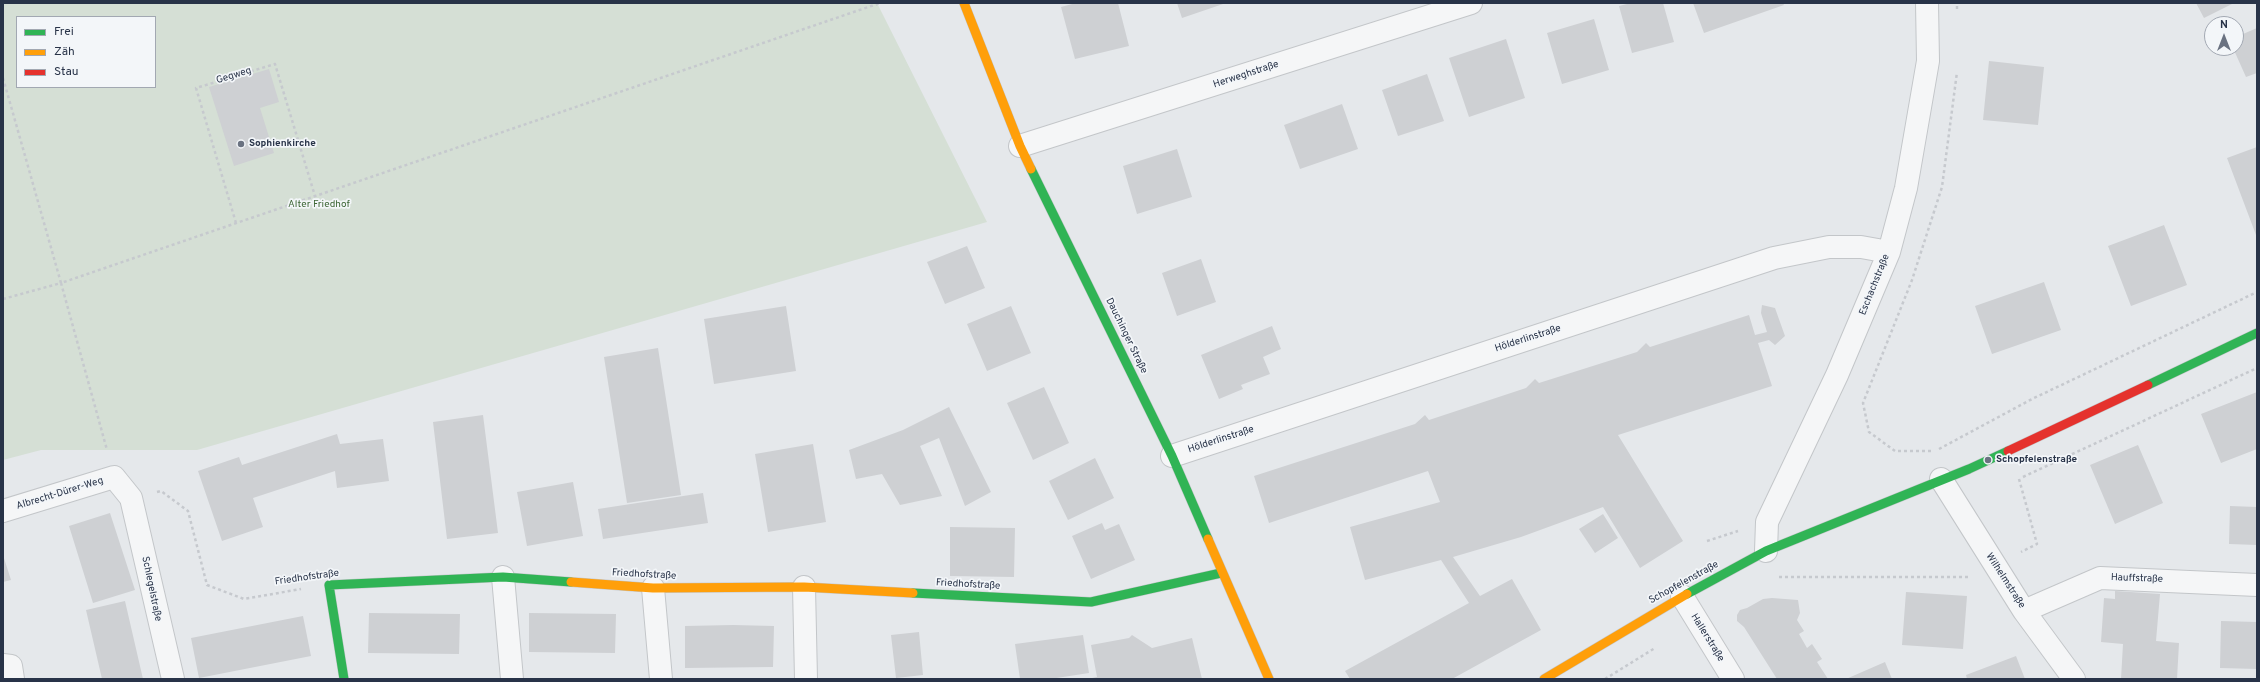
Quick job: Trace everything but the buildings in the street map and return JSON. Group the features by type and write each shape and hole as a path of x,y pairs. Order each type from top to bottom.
{"street":[{"name":"Dauchinger Straße","path":"964,3 1020,146 1172,456 1221,573 1269,679"},
{"name":"Herweghstraße","path":"1020,146 1471,3"},
{"name":"Eschachstraße","path":"1766,551 1767,522 1837,376 1889,252 1906,188 1928,61 1927,3"},
{"name":"Hölderlinstraße","path":"1172,456 1774,258 1829,247 1861,247 1889,252"},
{"name":"Schopfelenstraße","path":"1544,679 1682,596 1766,551 1969,469 2257,333"},
{"name":"Albrecht-Dürer-Weg","path":"3,511 114,477 131,498"},
{"name":"Wilhelmstraße","path":"1941,480 2024,611 2074,679"},
{"name":"Schlegelstraße","path":"131,498 173,679"},
{"name":"Friedhofstraße","path":"329,585 503,577 653,588 804,587 1091,602 1221,573"},
{"path":"503,577 512,679"},
{"name":"Hauffstraße","path":"2024,611 2100,578 2257,585"},
{"path":"329,585 344,679"},
{"path":"804,587 806,679"},
{"path":"653,588 661,679"},
{"name":"Hallerstraße","path":"1682,596 1734,679"}],"path":[{"path":"3,299 61,283 236,224 880,3"},
{"name":"Gegweg","path":"236,224 196,88 276,64 315,196"},
{"path":"3,78 114,477"},
{"path":"1934,451 2032,399 2257,292"},
{"path":"2018,554 2037,544 2019,479 2257,368"},
{"name":"Friedhofstraße","path":"131,498 161,491 188,511 207,585 244,599 329,585"},
{"path":"1773,578 1972,576"},
{"path":"1605,679 1657,647"}],"green space":[{"name":"Alter Friedhof","path":"3,3 877,3 987,222 197,450 41,450 3,460"}],"traffic: fast":[{"path":"1031,169 1172,456 1208,539"},
{"path":"2148,385 2257,333"},
{"path":"1687,594 1766,551 1969,469 2008,451"},
{"path":"913,593 1091,602 1221,573"},
{"path":"344,679 329,585 503,577 571,582"}],"traffic: slow":[{"path":"964,3 1020,146 1031,169"},
{"path":"1208,539 1269,679"},
{"path":"571,582 653,588 804,587 913,593"},
{"path":"1544,679 1687,594"}],"traffic: jam":[{"path":"2008,451 2148,385"}],"place":[{"name":"Sophienkirche","path":"241,144"},
{"name":"Schopfelenstraße","path":"1988,460"}]}
